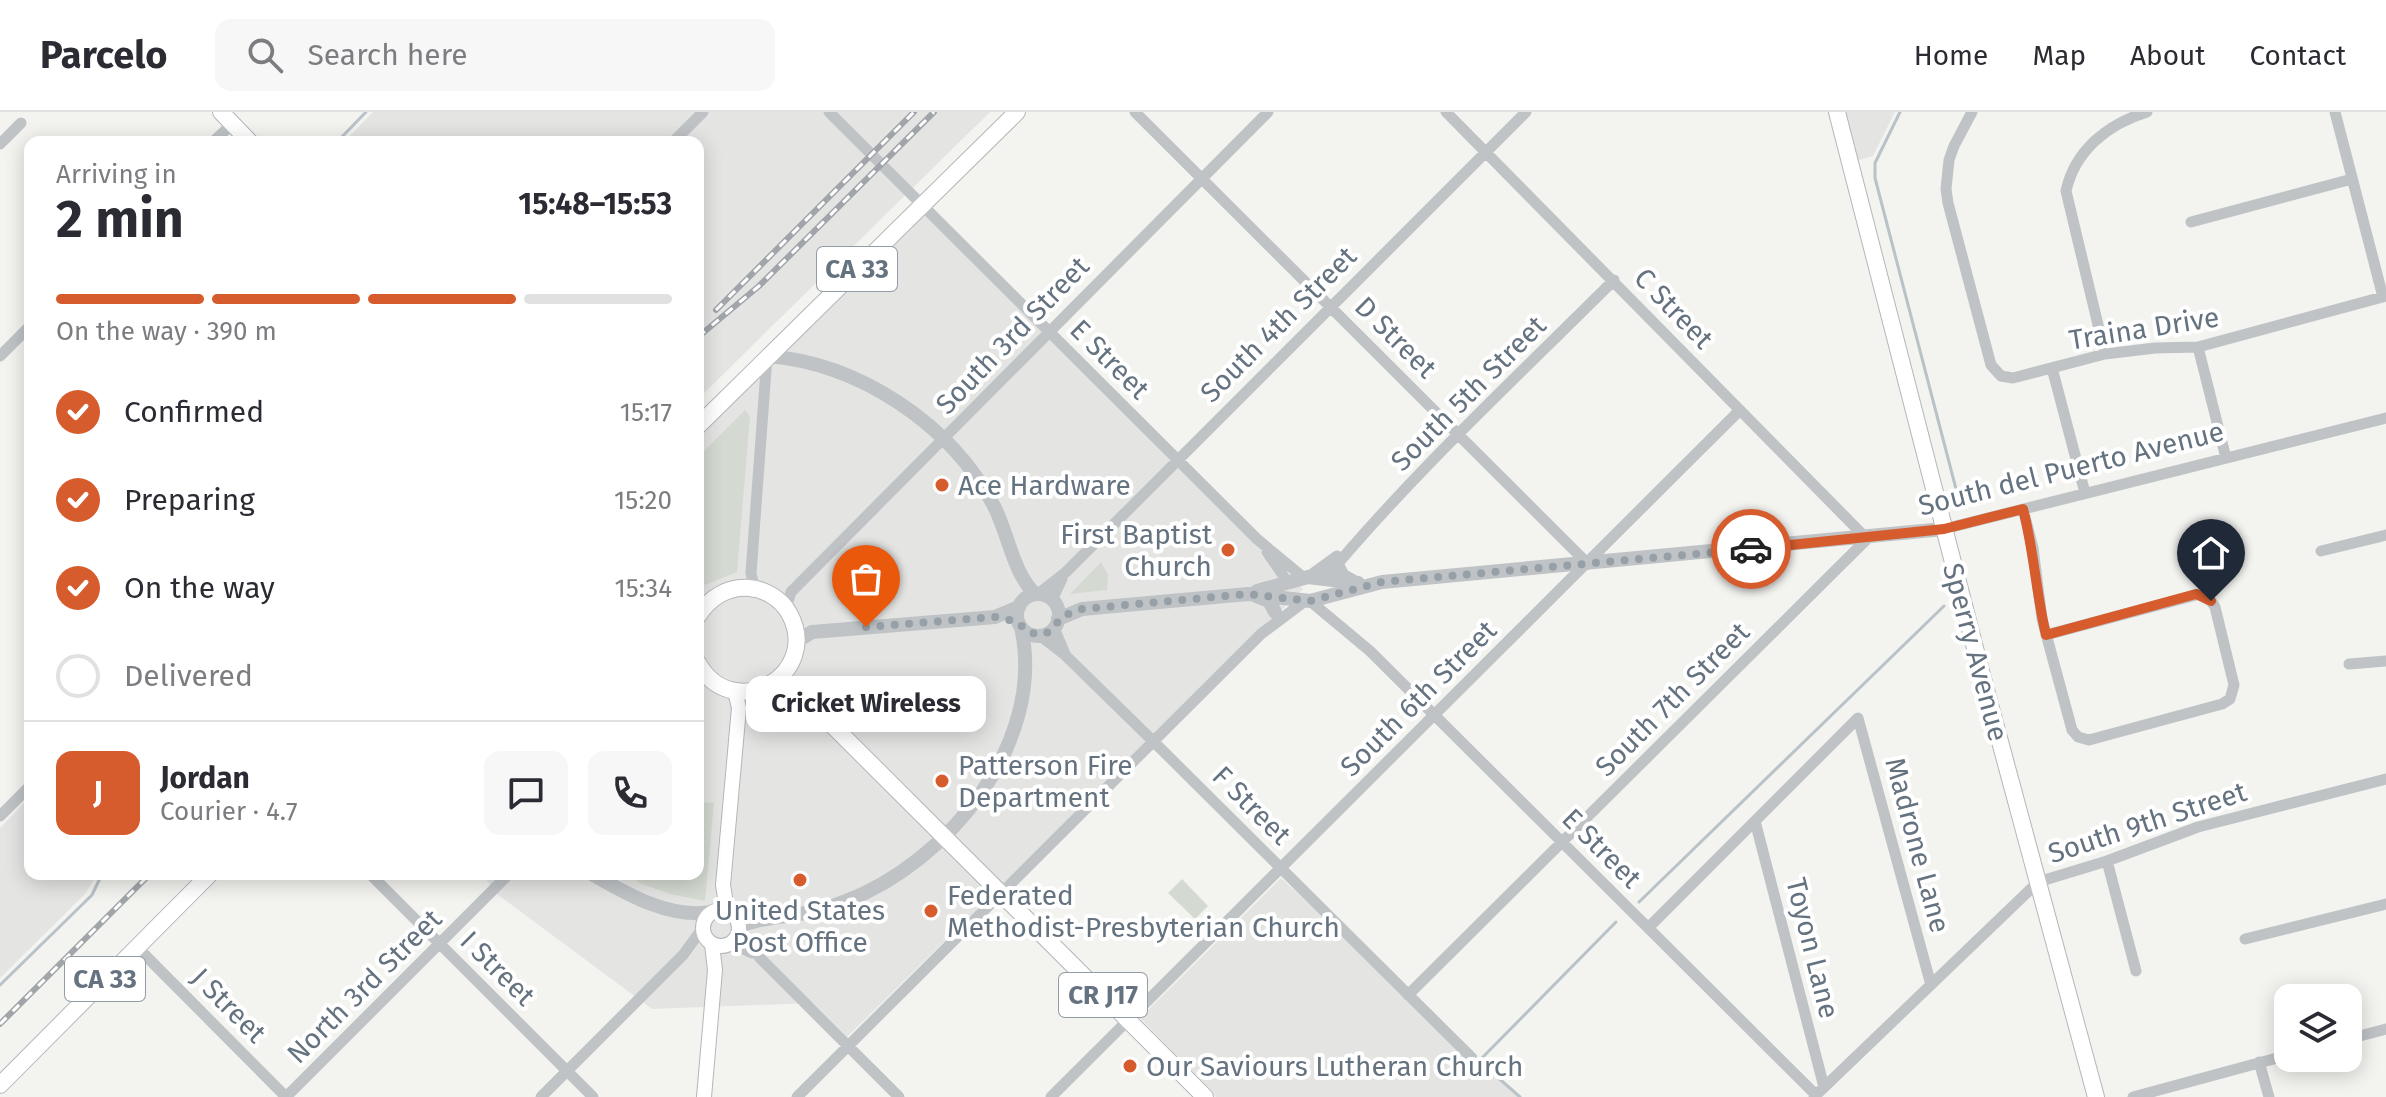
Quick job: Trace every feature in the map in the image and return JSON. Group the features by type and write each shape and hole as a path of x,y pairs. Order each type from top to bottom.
{"main road":[{"name":"CA 33","path":"704,420 1017,112"},
{"name":"Sperry Avenue","path":"1837,112 1944,529 2096,1097"},
{"path":"224,115 244,136"},
{"path":"704,601 739,588 778,597 795,633 786,678 742,692 704,678"},
{"name":"CR J17","path":"786,678 1205,1097"},
{"path":"715,970 711,944 702,927 721,911 742,692"},
{"name":"CA 33","path":"0,1085 204,880"},
{"path":"704,1097 715,970 719,957 739,928 721,911"},
{"path":"711,944 729,944"}],"street":[{"path":"679,136 703,112"},
{"name":"E Street","path":"829,112 1257,539 1306,577"},
{"name":"D Street","path":"1135,112 1588,564"},
{"name":"South 3rd Street","path":"778,597 944,439 1268,112"},
{"name":"C Street","path":"1446,112 1867,539"},
{"name":"South 4th Street","path":"1037,610 1066,572 1526,112"},
{"name":"Traina Drive","path":"1972,112 1949,160 1948,203 1991,365 2001,376 2013,378 2105,354 2198,347 2385,296"},
{"path":"2105,354 2066,191 2070,173 2087,148 2117,124 2147,112"},
{"path":"2335,112 2385,296"},
{"path":"215,136 224,115"},
{"path":"0,144 21,123"},
{"path":"2191,222 2352,179"},
{"name":"South 5th Street","path":"1327,588 1337,565 1357,541 1614,280"},
{"path":"1,353 24,332"},
{"path":"2198,347 2226,458"},
{"path":"778,597 753,582 751,573 767,356 793,358 865,384 912,413 944,439 991,501 1037,610 1018,710 1002,757 974,803 946,837 909,868 866,893 819,910 763,919 739,928 760,958 899,1097"},
{"path":"2052,368 2085,493"},
{"name":"South 6th Street","path":"1051,1097 1740,410"},
{"name":"South del Puerto Avenue","path":"1037,610 1082,609 1286,589 1306,577 1327,588 1867,539 1944,529 2386,418"},
{"path":"2023,509 2033,548 2046,635 2072,730 2078,737 2089,740 2222,704 2230,699 2234,685 2215,607 2207,597 2196,594 2046,635"},
{"path":"2321,551 2386,535"},
{"name":"E Street","path":"1257,539 1286,589"},
{"name":"South 7th Street","path":"1408,995 1867,539"},
{"name":"South 5th Street","path":"1306,577 1357,541"},
{"path":"1337,565 1343,576 1358,583"},
{"path":"739,588 751,573"},
{"name":"South del Puerto Avenue","path":"1286,589 1308,601 1327,588 1382,582"},
{"name":"E Street","path":"1327,588 1354,636"},
{"path":"1261,634 1286,589"},
{"path":"1243,594 1269,601 1275,612"},
{"path":"797,1097 1261,634 1308,601"},
{"name":"E Street","path":"1308,601 1354,636 1818,1093"},
{"path":"795,633 995,617 1037,610"},
{"path":"1025,663 1030,646 1038,635 1028,633 1037,610"},
{"name":"F Street","path":"1037,610 1065,655"},
{"name":"F Street","path":"1038,635 1065,655 1472,1058"},
{"path":"2349,664 2386,661"},
{"name":"Madrone Lane","path":"1755,821 1858,718 1931,985"},
{"name":"South 9th Street","path":"1818,1093 2038,882 2107,861 2198,827 2386,779"},
{"path":"0,816 24,792"},
{"path":"1648,928 1755,821"},
{"name":"Toyon Lane","path":"1755,821 1818,1093"},
{"path":"2107,861 2136,971"},
{"name":"I Street","path":"376,880 593,1097"},
{"name":"North 3rd Street","path":"286,1097 503,880"},
{"path":"603,880 634,897 684,912 721,911 763,919"},
{"path":"2245,939 2386,904"},
{"path":"541,1097 683,955 702,927 684,912"},
{"path":"683,955 711,944"},
{"path":"729,944 760,958"},
{"name":"J Street","path":"137,947 286,1097"},
{"path":"2362,1035 2386,1029"},
{"path":"2133,1097 2274,1058"},
{"path":"2259,1062 2269,1097"}],"shaded area":[{"path":"373,112 990,112 704,393 704,136 350,136"},
{"path":"1843,112 1895,112 1873,156 1856,161"},
{"path":"926,212 1303,589 847,1037 813,1003 652,1009 497,894 486,880 704,880 704,416"},
{"path":"745,410 750,417 737,572 705,585 704,584 704,451"},
{"path":"1101,562 1108,575 1107,590 1070,594"},
{"path":"704,802 714,803 705,901 670,894 637,882 704,880"},
{"path":"24,803 24,880 93,880 85,894 0,978 0,828"},
{"path":"1281,878 1521,1097 1216,1097 1140,1018"},
{"path":"1182,879 1208,906 1195,919 1168,893"}],"waterway":[{"path":"343,136 366,112"},
{"path":"1900,112 1875,163 1875,178 1961,508"},
{"path":"1639,902 1944,606"},
{"path":"0,985 92,895 99,880"},
{"path":"1520,1097 1479,1061 1616,922"}],"railway":[{"path":"716,310 914,112"},
{"path":"704,332 759,286 934,112"},
{"path":"0,1024 144,880"}],"way so far":[{"path":"866,627 995,617 1018,622 1026,631 1039,635 1054,628 1058,619 1082,609 1248,594 1310,601 1382,582 1751,549"}],"place":[{"name":"Ace Hardware","path":"942,485"},
{"name":"First Baptist Church","path":"1228,550"},
{"name":"Cricket Wireless","path":"866,627"},
{"name":"Patterson Fire Department","path":"942,781"},
{"name":"United States Post Office","path":"800,880"},
{"name":"Federated Methodist-Presbyterian Church","path":"931,911"},
{"name":"Our Saviours Lutheran Church","path":"1130,1066"}],"route":[{"path":"1751,549 1944,529 2023,509 2033,548 2046,635 2196,594 2211,601"}]}
